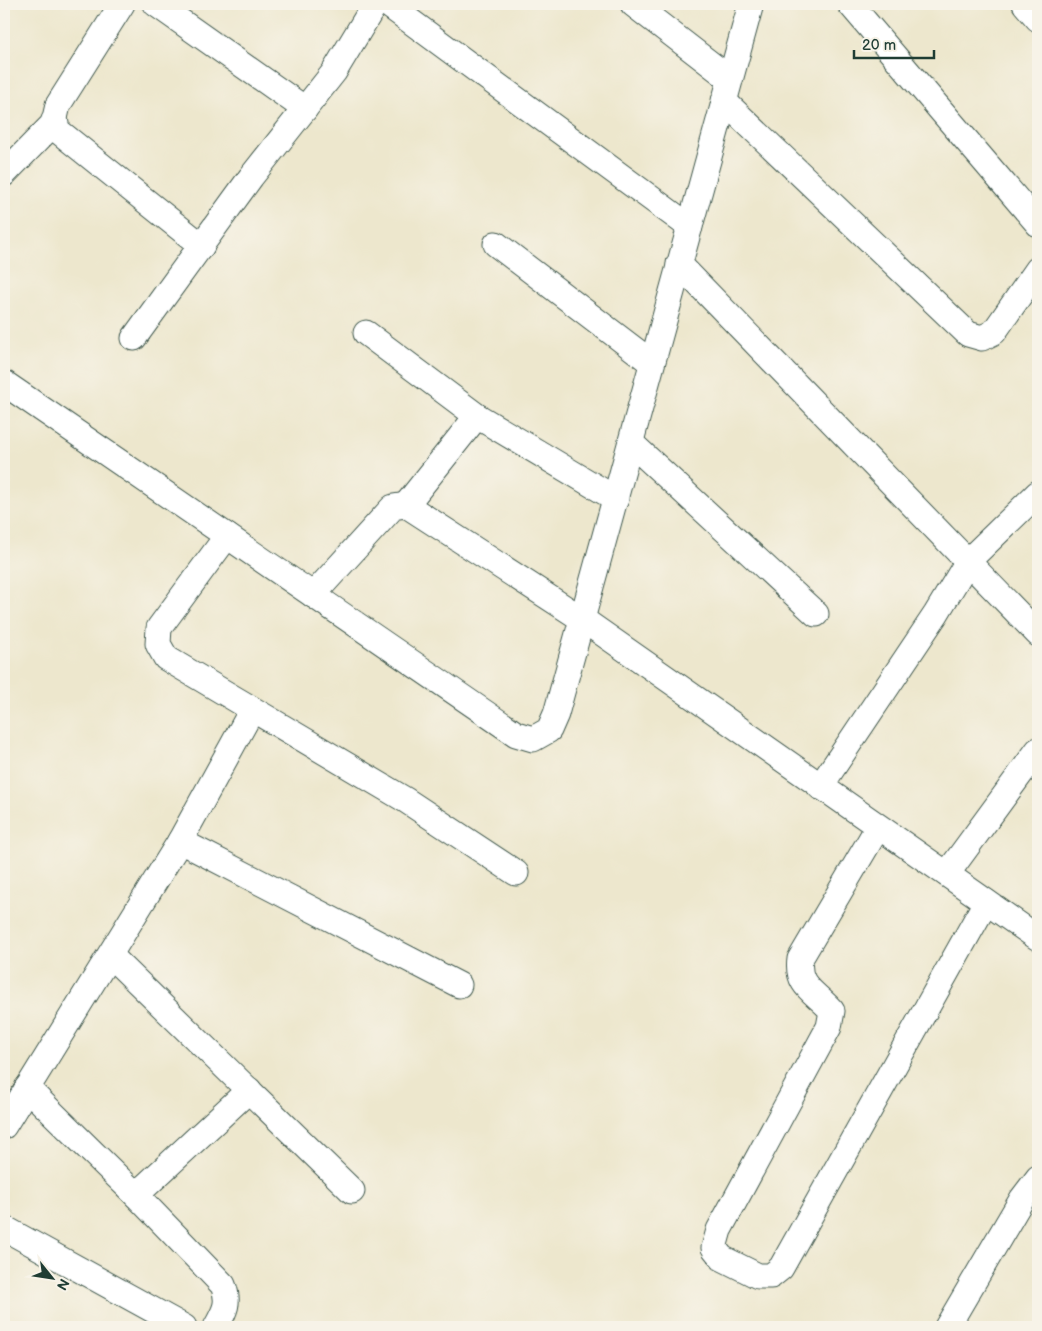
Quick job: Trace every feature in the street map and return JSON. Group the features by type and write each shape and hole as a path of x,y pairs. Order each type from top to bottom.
{"street":[{"path":"4,174 52,125 58,105 122,4"},
{"path":"156,4 305,110"},
{"path":"134,338 334,72 375,4"},
{"path":"387,4 690,227"},
{"path":"633,4 727,90 968,334 982,338 994,332 1038,269"},
{"path":"4,383 516,734 533,740 549,730 556,714 751,4"},
{"path":"850,4 1038,224"},
{"path":"1025,4 1038,19"},
{"path":"55,118 57,130 202,246"},
{"path":"496,244 652,363"},
{"path":"679,264 1038,634"},
{"path":"366,333 477,416 616,499"},
{"path":"406,505 477,416"},
{"path":"631,443 816,614"},
{"path":"820,787 936,614 968,561 1038,494"},
{"path":"313,595 392,507 406,505 582,619 1038,938"},
{"path":"227,536 159,628 158,644 166,658 404,799 516,873"},
{"path":"4,1126 111,956 180,841 252,710"},
{"path":"946,874 1035,763"},
{"path":"878,827 800,959 798,973 804,984 824,1001 832,1012 829,1027 719,1230 714,1248 722,1258 758,1276 771,1276 782,1268 986,902"},
{"path":"180,841 460,985"},
{"path":"111,956 352,1191"},
{"path":"27,1088 223,1284 228,1297 226,1309 216,1327"},
{"path":"136,1195 249,1090"},
{"path":"947,1327 1022,1200 1038,1178"},
{"path":"4,1228 184,1327"}]}
